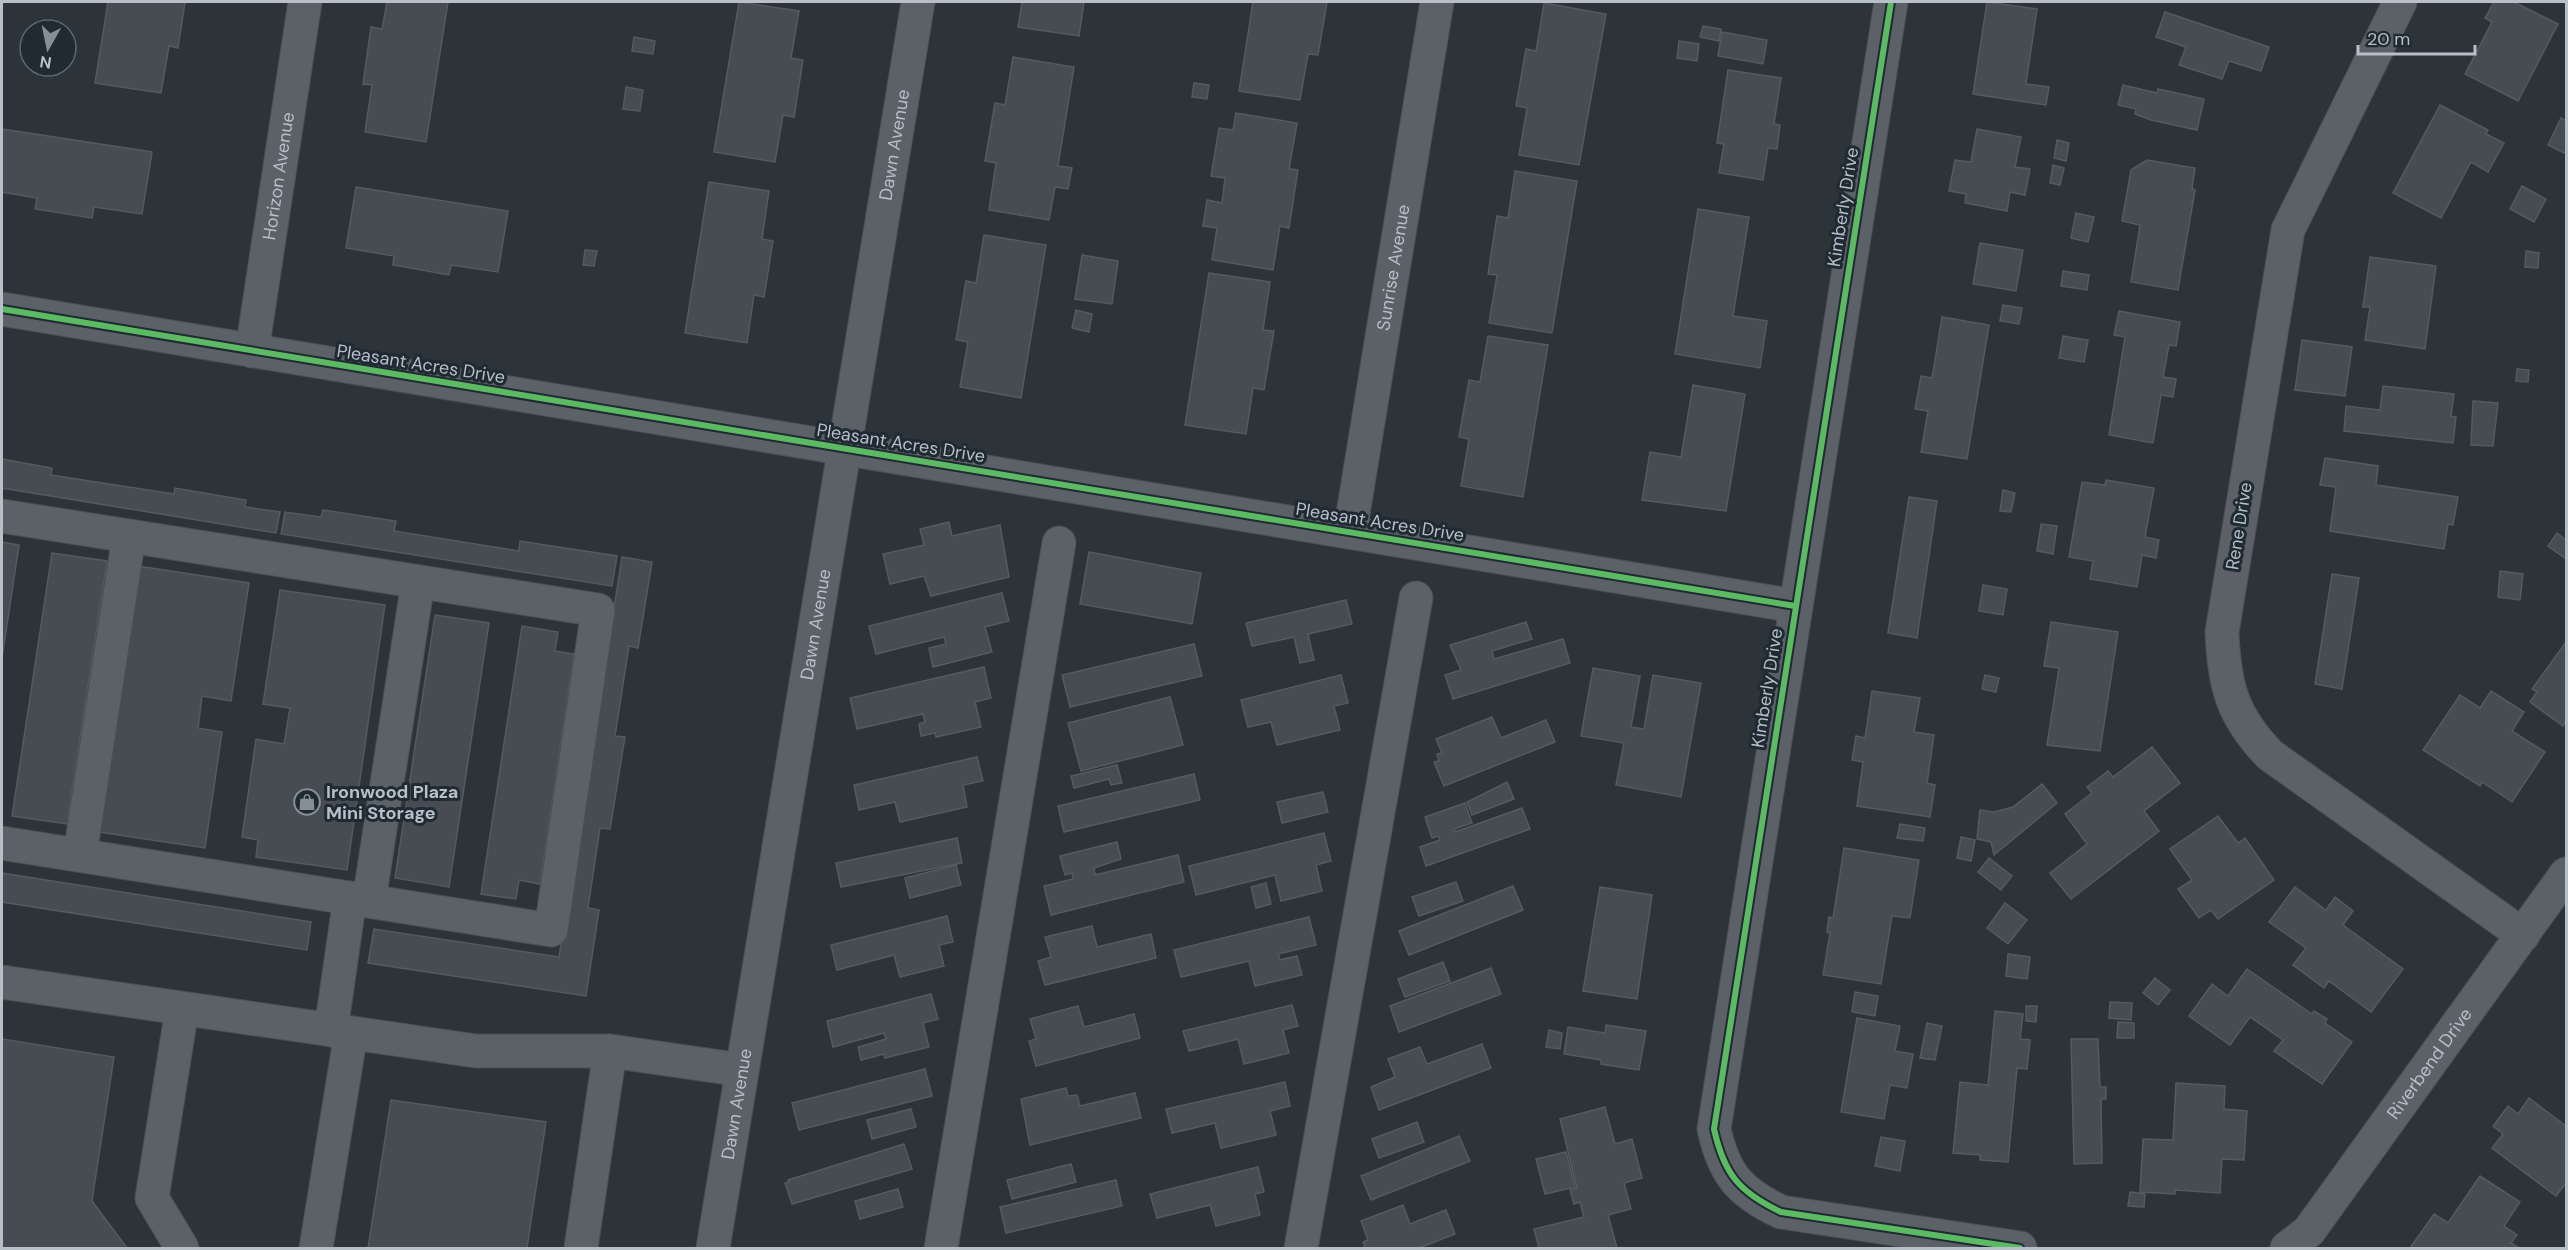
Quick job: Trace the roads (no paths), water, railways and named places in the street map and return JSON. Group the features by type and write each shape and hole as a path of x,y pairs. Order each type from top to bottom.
{"street":[{"name":"Horizon Avenue","path":"252,351 306,2"},
{"name":"Dawn Avenue","path":"713,1248 918,2"},
{"name":"Sunrise Avenue","path":"1350,532 1437,2"},
{"name":"Kimberly Drive","path":"1882,1239 1781,1212 1756,1200 1735,1181 1720,1156 1714,1129 1891,2"},
{"name":"Rene Drive","path":"2400,2 2288,230 2222,632 2223,670 2235,706 2254,738 2270,755 2523,936"},
{"name":"Pleasant Acres Drive","path":"2,309 1795,606"},
{"path":"2,516 598,610 551,930 2,843"},
{"path":"80,855 129,536"},
{"path":"940,1248 1059,543"},
{"path":"316,1248 359,900 418,582"},
{"path":"1300,1248 1416,598"},
{"name":"Riverbend Drive","path":"2287,1248 2309,1231 2566,874"},
{"path":"2,981 476,1051 610,1051 742,1070"},
{"path":"182,1009 152,1198 182,1248"},
{"path":"581,1248 610,1051"},
{"path":"1882,1239 2020,1248"}],"place":[{"name":"Ironwood Plaza Mini Storage","path":"307,802"}]}
